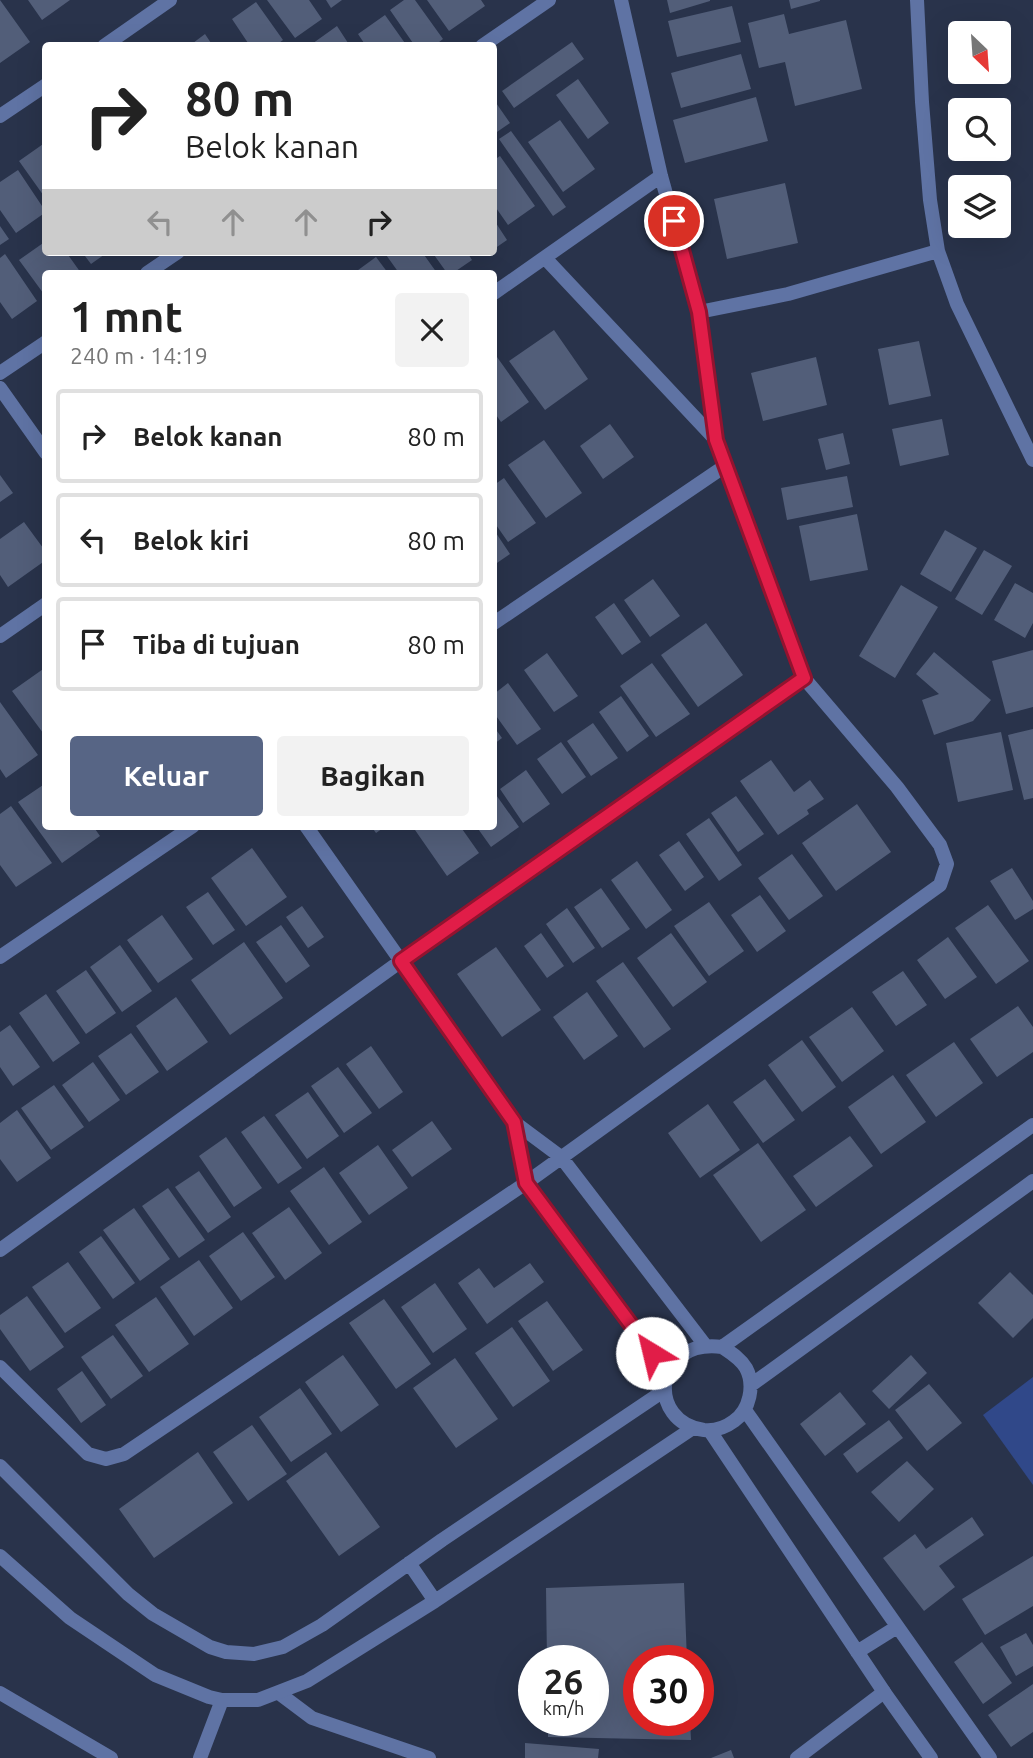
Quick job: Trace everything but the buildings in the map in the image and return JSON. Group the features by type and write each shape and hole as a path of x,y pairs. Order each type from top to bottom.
{"street":[{"path":"110,42 170,0"},
{"path":"488,42 549,0"},
{"path":"0,1367 83,1450 100,1458 124,1454 526,1183 940,885 947,864 940,845 897,787 804,678 725,466 716,440 699,312 661,176 621,0"},
{"path":"917,0 930,200 938,251 957,304 1033,460"},
{"path":"0,116 42,88"},
{"path":"497,291 661,176"},
{"path":"699,312 788,294 938,251"},
{"path":"152,270 172,256"},
{"path":"544,258 716,440"},
{"path":"0,373 42,345"},
{"path":"0,388 42,447"},
{"path":"497,621 725,466"},
{"path":"0,636 42,607"},
{"path":"0,1250 401,961 804,678"},
{"path":"0,957 187,830"},
{"path":"309,830 514,1122 561,1157 705,1345"},
{"path":"514,1122 526,1183 667,1374"},
{"path":"722,1347 1033,1125"},
{"path":"751,1385 1033,1181"},
{"path":"705,1345 722,1347 736,1356 747,1369 751,1385 745,1410 736,1420 724,1427 710,1430 693,1428 679,1420 669,1406 665,1390 667,1374 676,1359 689,1349 705,1345"},
{"path":"0,1466 128,1594 176,1629 211,1647 226,1652 254,1654 283,1647 322,1625 665,1390"},
{"path":"745,1410 990,1758"},
{"path":"0,1556 71,1618 155,1675 222,1700 258,1700 307,1681 435,1601 693,1428"},
{"path":"710,1430 857,1652 931,1758"},
{"path":"409,1563 435,1601"},
{"path":"857,1652 897,1627"},
{"path":"797,1758 884,1692"},
{"path":"0,1693 111,1758"},
{"path":"280,1693 312,1718 429,1758"},
{"path":"200,1758 222,1700"}],"shaded area":[{"path":"1033,1377 1033,1485 983,1415"}],"route":[{"path":"652,1353 526,1183 514,1122 401,961 804,678 716,440 699,312 674,221"}]}
